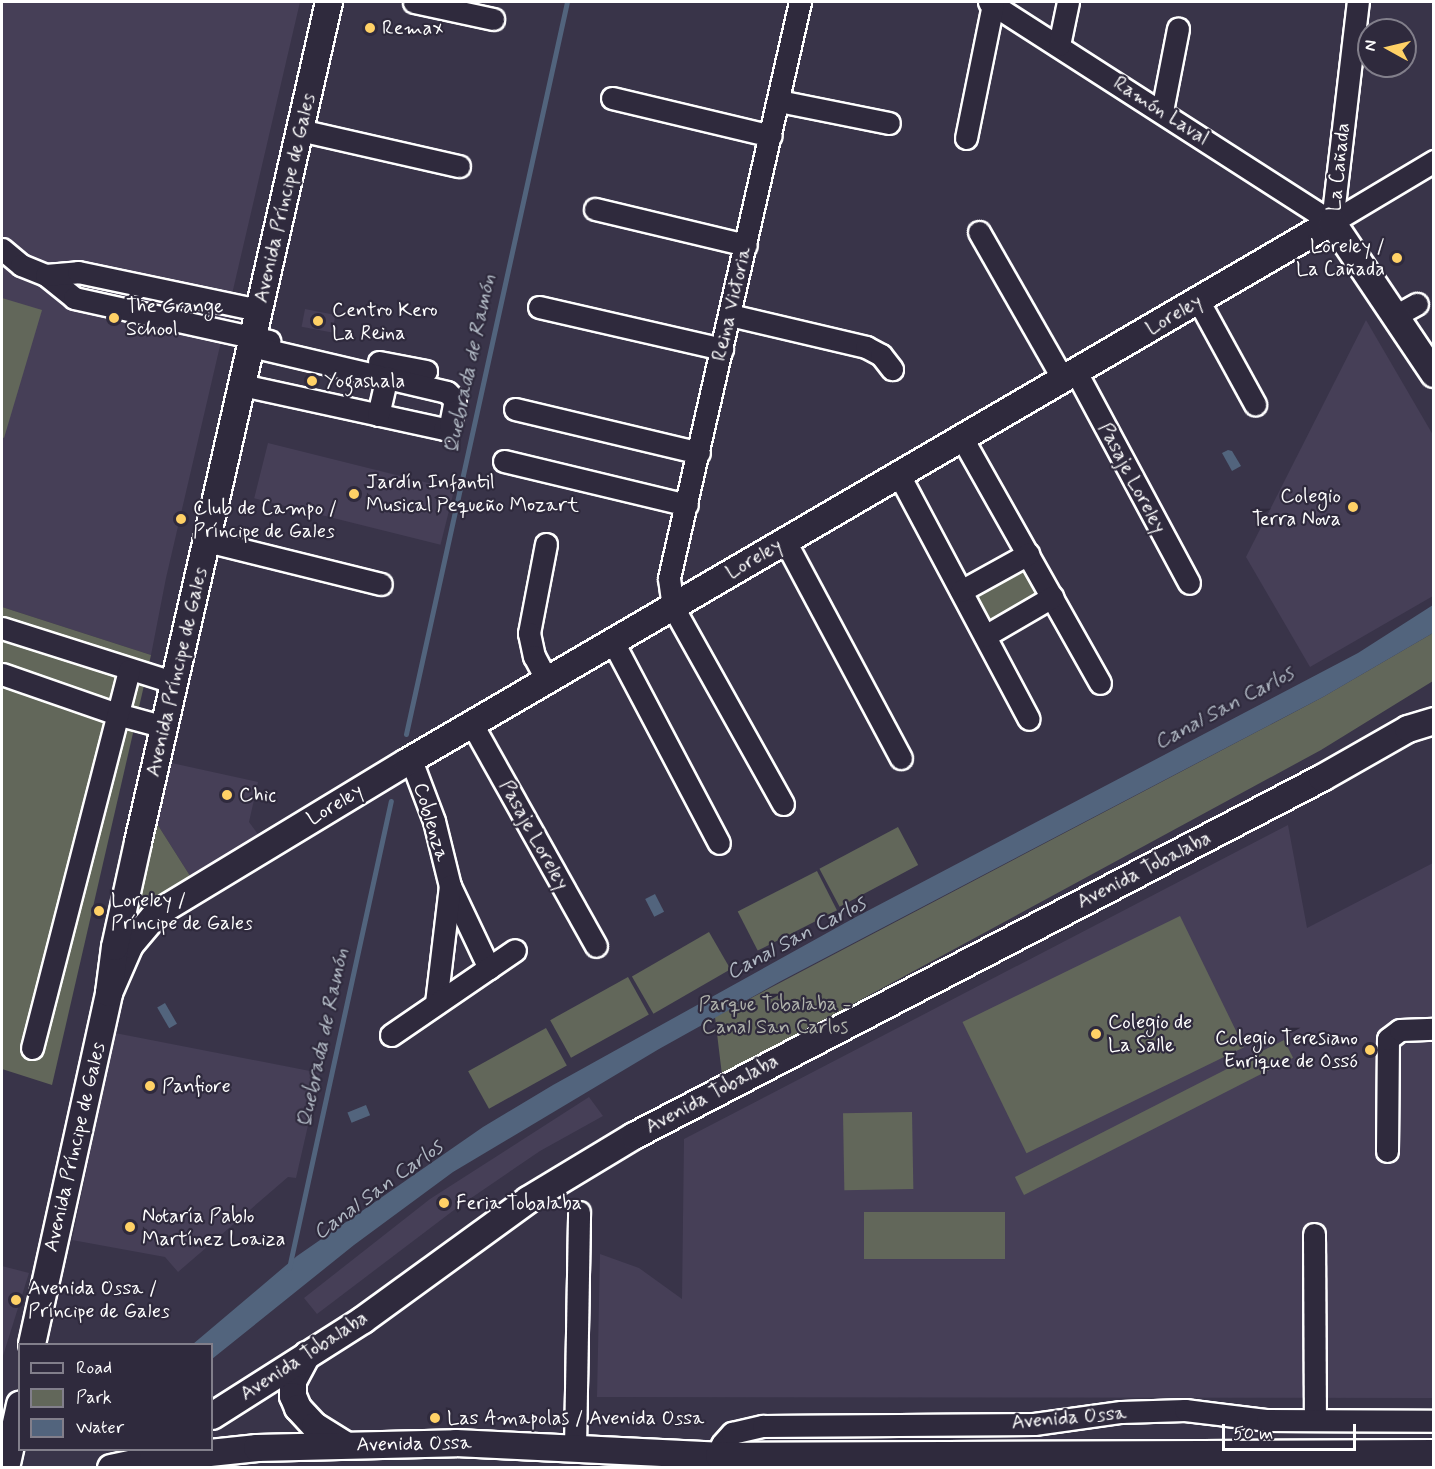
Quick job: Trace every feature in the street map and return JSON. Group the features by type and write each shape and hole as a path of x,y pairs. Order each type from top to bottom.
{"main road":[{"name":"Avenida Príncipe de Gales","path":"32,1343 109,993 115,947 329,2"},
{"name":"Loreley","path":"109,993 130,945 156,914 385,775 1332,222"},
{"name":"La Cañada","path":"1332,222 1434,374"},
{"path":"1408,729 1434,709"},
{"name":"Avenida Tobalaba","path":"213,1415 363,1320 519,1207 634,1136 1322,778 1408,729 1434,721"},
{"path":"308,1354 293,1381 293,1396 298,1408 315,1426 346,1445"},
{"path":"2,1422 18,1397"},
{"path":"6,1467 18,1414"},
{"name":"Avenida Ossa","path":"111,1467 234,1449 456,1443 575,1447 719,1462 1382,1460 1434,1452"}],"street":[{"path":"414,2 493,19"},
{"name":"Reina Victoria","path":"673,607 669,578 800,2"},
{"path":"1059,45 1068,2"},
{"name":"La Cañada","path":"1332,222 1358,2"},
{"path":"966,138 991,3"},
{"name":"Ramón Laval","path":"991,3 1332,222"},
{"path":"1162,111 1178,29"},
{"path":"612,98 771,136"},
{"path":"779,101 889,123"},
{"path":"300,130 459,165"},
{"name":"Loreley","path":"1332,222 1434,161"},
{"path":"595,209 746,245"},
{"name":"Pasaje Loreley","path":"979,232 1069,376 1189,583"},
{"path":"2,249 21,265 45,275 74,298 447,393 453,397 450,425 444,429 242,385"},
{"path":"45,275 78,273 259,310"},
{"path":"1198,300 1255,404"},
{"path":"1395,316 1417,304"},
{"path":"539,307 722,349"},
{"path":"730,315 866,347 880,355 892,369"},
{"path":"252,342 426,371"},
{"path":"378,415 387,378"},
{"path":"515,409 699,453"},
{"path":"962,438 1100,683"},
{"path":"504,461 687,505"},
{"path":"899,475 1029,719"},
{"path":"207,541 381,584"},
{"path":"785,541 901,758"},
{"path":"546,544 529,633 534,656 547,680"},
{"path":"961,591 1028,554"},
{"path":"985,636 1052,597"},
{"path":"673,607 783,804"},
{"path":"2,628 175,683"},
{"path":"613,642 719,843"},
{"path":"32,1048 129,670"},
{"path":"2,674 117,714 165,727"},
{"name":"Pasaje Loreley","path":"472,724 596,946"},
{"name":"Coblenza","path":"409,761 434,821 450,886 489,968"},
{"name":"Coblenza","path":"436,1003 450,886"},
{"path":"391,1035 516,950"},
{"path":"1387,1151 1388,1039 1400,1030 1434,1029"},
{"path":"575,1447 579,1212"},
{"path":"1314,1234 1315,1420"},
{"name":"Avenida Ossa","path":"719,1462 722,1444 732,1433 763,1426 1034,1424 1121,1412 1185,1410 1267,1420 1434,1421"},
{"path":"1382,1460 1383,1421"}],"shaded area":[{"name":"The Grange School","path":"2,2 300,2 166,578 151,655 2,607"},
{"name":"Centro Kero La Reina","path":"305,309 335,315 332,333 302,327"},
{"name":"Colegio Terra Nova","path":"1366,320 1433,435 1433,596 1310,667 1246,557"},
{"name":"Jardín Infantil Musical Pequeño Mozart","path":"268,443 454,489 441,545 254,498"},
{"path":"167,762 258,782 249,822 260,837 192,879 154,819"},
{"name":"Colegio de La Salle","path":"1288,825 1307,928 1433,863 1433,1398 597,1397 600,1254 639,1268 682,1299 684,1139"},
{"path":"115,1033 320,1073 296,1178 288,1177 178,1272 165,1257 72,1240"},
{"name":"Feria Tobalaba","path":"589,1097 603,1116 540,1151 458,1207 317,1314 304,1298 430,1199"},
{"path":"2,1266 29,1273 2,1359"}],"green space":[{"path":"2,298 42,310 4,438 2,437"},
{"path":"1028,568 1042,594 989,623 975,596"},
{"path":"2,607 151,655 52,1085 2,1069"},
{"name":"Parque Tobalaba - Canal San Carlos","path":"1433,633 1433,681 1321,750 722,1075 715,1017 1323,697"},
{"path":"154,819 192,879 154,902 130,925"},
{"path":"898,827 918,865 840,907 819,869"},
{"path":"817,871 837,910 758,951 738,911"},
{"path":"1180,916 1244,1047 1026,1153 962,1022"},
{"path":"709,932 730,969 653,1014 632,976"},
{"path":"628,977 649,1015 571,1058 550,1020"},
{"path":"546,1028 567,1066 489,1109 468,1071"},
{"path":"1284,1040 1293,1058 1024,1195 1015,1177"},
{"path":"912,1112 913,1189 844,1190 843,1113"},
{"path":"864,1212 1005,1212 1005,1259 864,1259"}],"water":[{"path":"1232,451 1241,466 1232,471 1222,453"},
{"path":"1433,605 1433,633 1323,697 781,981 659,1049 453,1172 354,1245 213,1358 213,1343 194,1343 297,1256 483,1127 553,1085 854,918 1358,653"},
{"path":"655,894 664,912 654,917 645,899"},
{"path":"165,1003 177,1024 169,1028 157,1008"},
{"path":"366,1105 370,1115 352,1123 347,1112"}],"waterway":[{"name":"Quebrada de Ramón","path":"406,734 567,2"},
{"name":"Quebrada de Ramón","path":"289,1268 391,801"}],"place":[{"name":"Remax","path":"370,28"},
{"name":"Loreley / La Cañada","path":"1397,258"},
{"name":"The Grange School","path":"114,318"},
{"name":"Centro Kero La Reina","path":"318,321"},
{"name":"Yogashala","path":"312,381"},
{"name":"Jardín Infantil Musical Pequeño Mozart","path":"354,494"},
{"name":"Colegio Terra Nova","path":"1353,507"},
{"name":"Club de Campo / Príncipe de Gales","path":"181,519"},
{"name":"Chic","path":"227,795"},
{"name":"Loreley / Príncipe de Gales","path":"99,911"},
{"name":"Colegio de La Salle","path":"1096,1034"},
{"name":"Colegio Teresiano Enrique de Ossó","path":"1370,1050"},
{"name":"Panfiore","path":"150,1086"},
{"name":"Feria Tobalaba","path":"444,1203"},
{"name":"Notaría Pablo Martínez Loaiza","path":"130,1227"},
{"name":"Avenida Ossa / Príncipe de Gales","path":"16,1300"},
{"name":"Las Amapolas / Avenida Ossa","path":"435,1418"}],"water label":[{"name":"Canal San Carlos","path":"1224,708"},
{"name":"Canal San Carlos","path":"796,938"},
{"name":"Canal San Carlos","path":"378,1190"}]}
